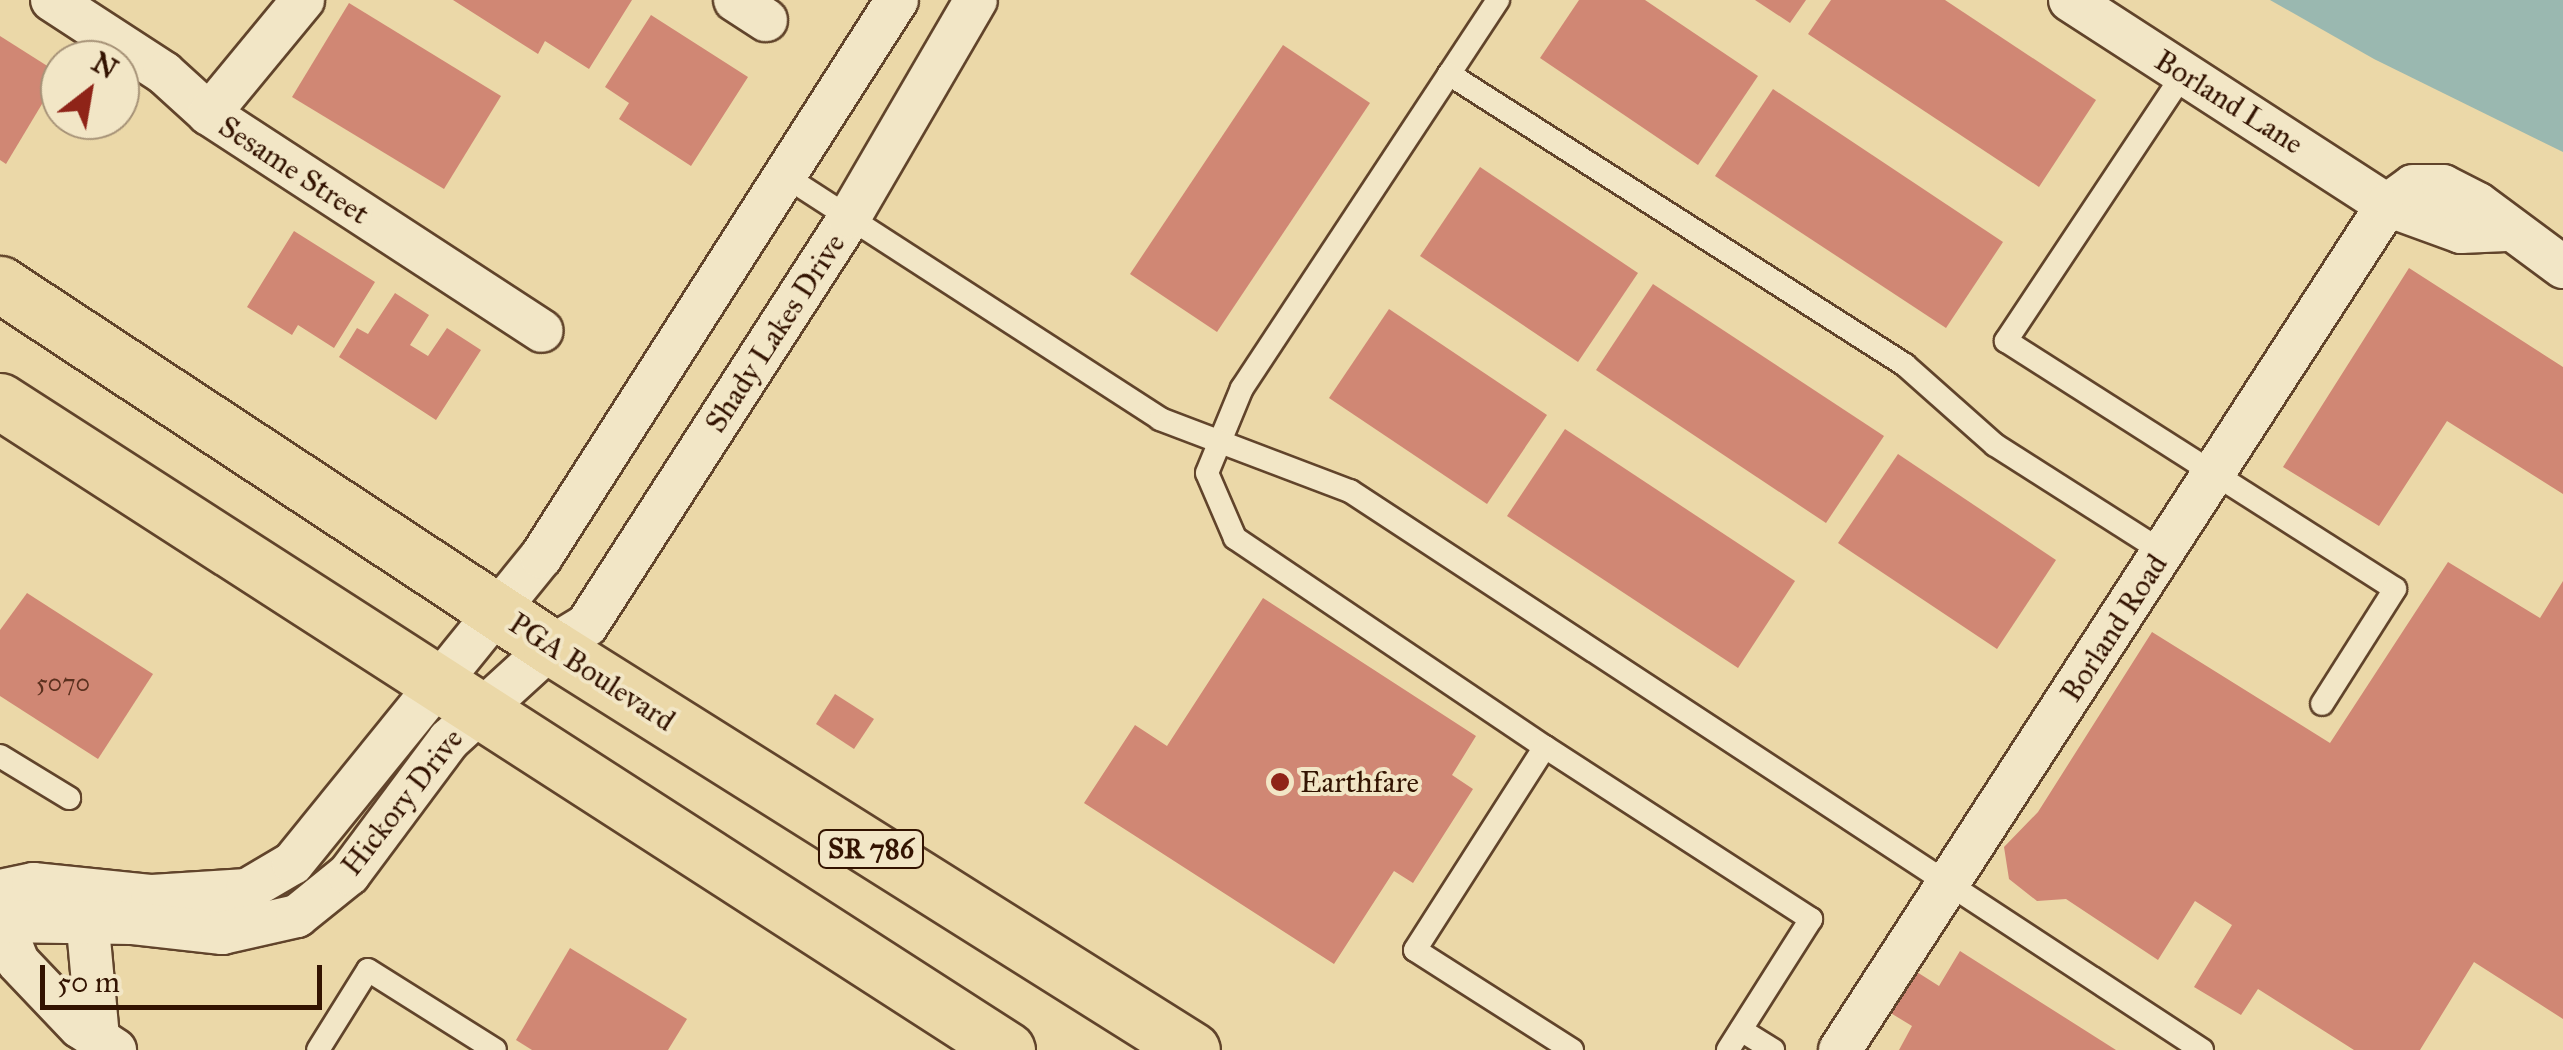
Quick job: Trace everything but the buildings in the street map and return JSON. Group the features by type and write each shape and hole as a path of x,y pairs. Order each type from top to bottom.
{"main road":[{"name":"PGA Boulevard","path":"0,284 552,647 1192,1050"},
{"path":"0,400 455,699 1007,1050"}],"street":[{"name":"Sesame Street","path":"52,0 164,72 209,114 542,332"},
{"path":"209,114 303,0"},
{"path":"494,609 541,558 897,0"},
{"name":"Shady Lakes Drive","path":"552,647 587,625 849,218 976,0"},
{"name":"Borland Lane","path":"2070,0 2387,205"},
{"path":"2387,205 2413,186 2443,186 2478,204 2506,230 2563,267"},
{"name":"Borland Road","path":"1840,1050 2387,205"},
{"name":"Hickory Drive","path":"0,912 86,905 222,934 297,916 358,864 455,699 494,609"},
{"name":"Hickory Drive","path":"455,699 552,647"},
{"path":"86,905 107,1044"},
{"path":"0,912 18,962 107,1044"}],"lane":[{"path":"1498,0 1242,388 1207,473 1235,538 1545,747 1812,919 1735,1040 1773,1050"},
{"path":"1449,74 1905,366 1995,445 2162,552"},
{"path":"2184,74 2006,340 2395,590 2322,704"},
{"path":"785,176 1160,419 1350,491 2202,1050"},
{"path":"1545,747 1415,950 1572,1050"},
{"path":"0,756 69,798"},
{"path":"318,1050 368,970 495,1050"}],"water":[{"path":"2270,0 2563,0 2563,152 2374,59"}],"place":[{"name":"Earthfare","path":"1280,782"}]}
